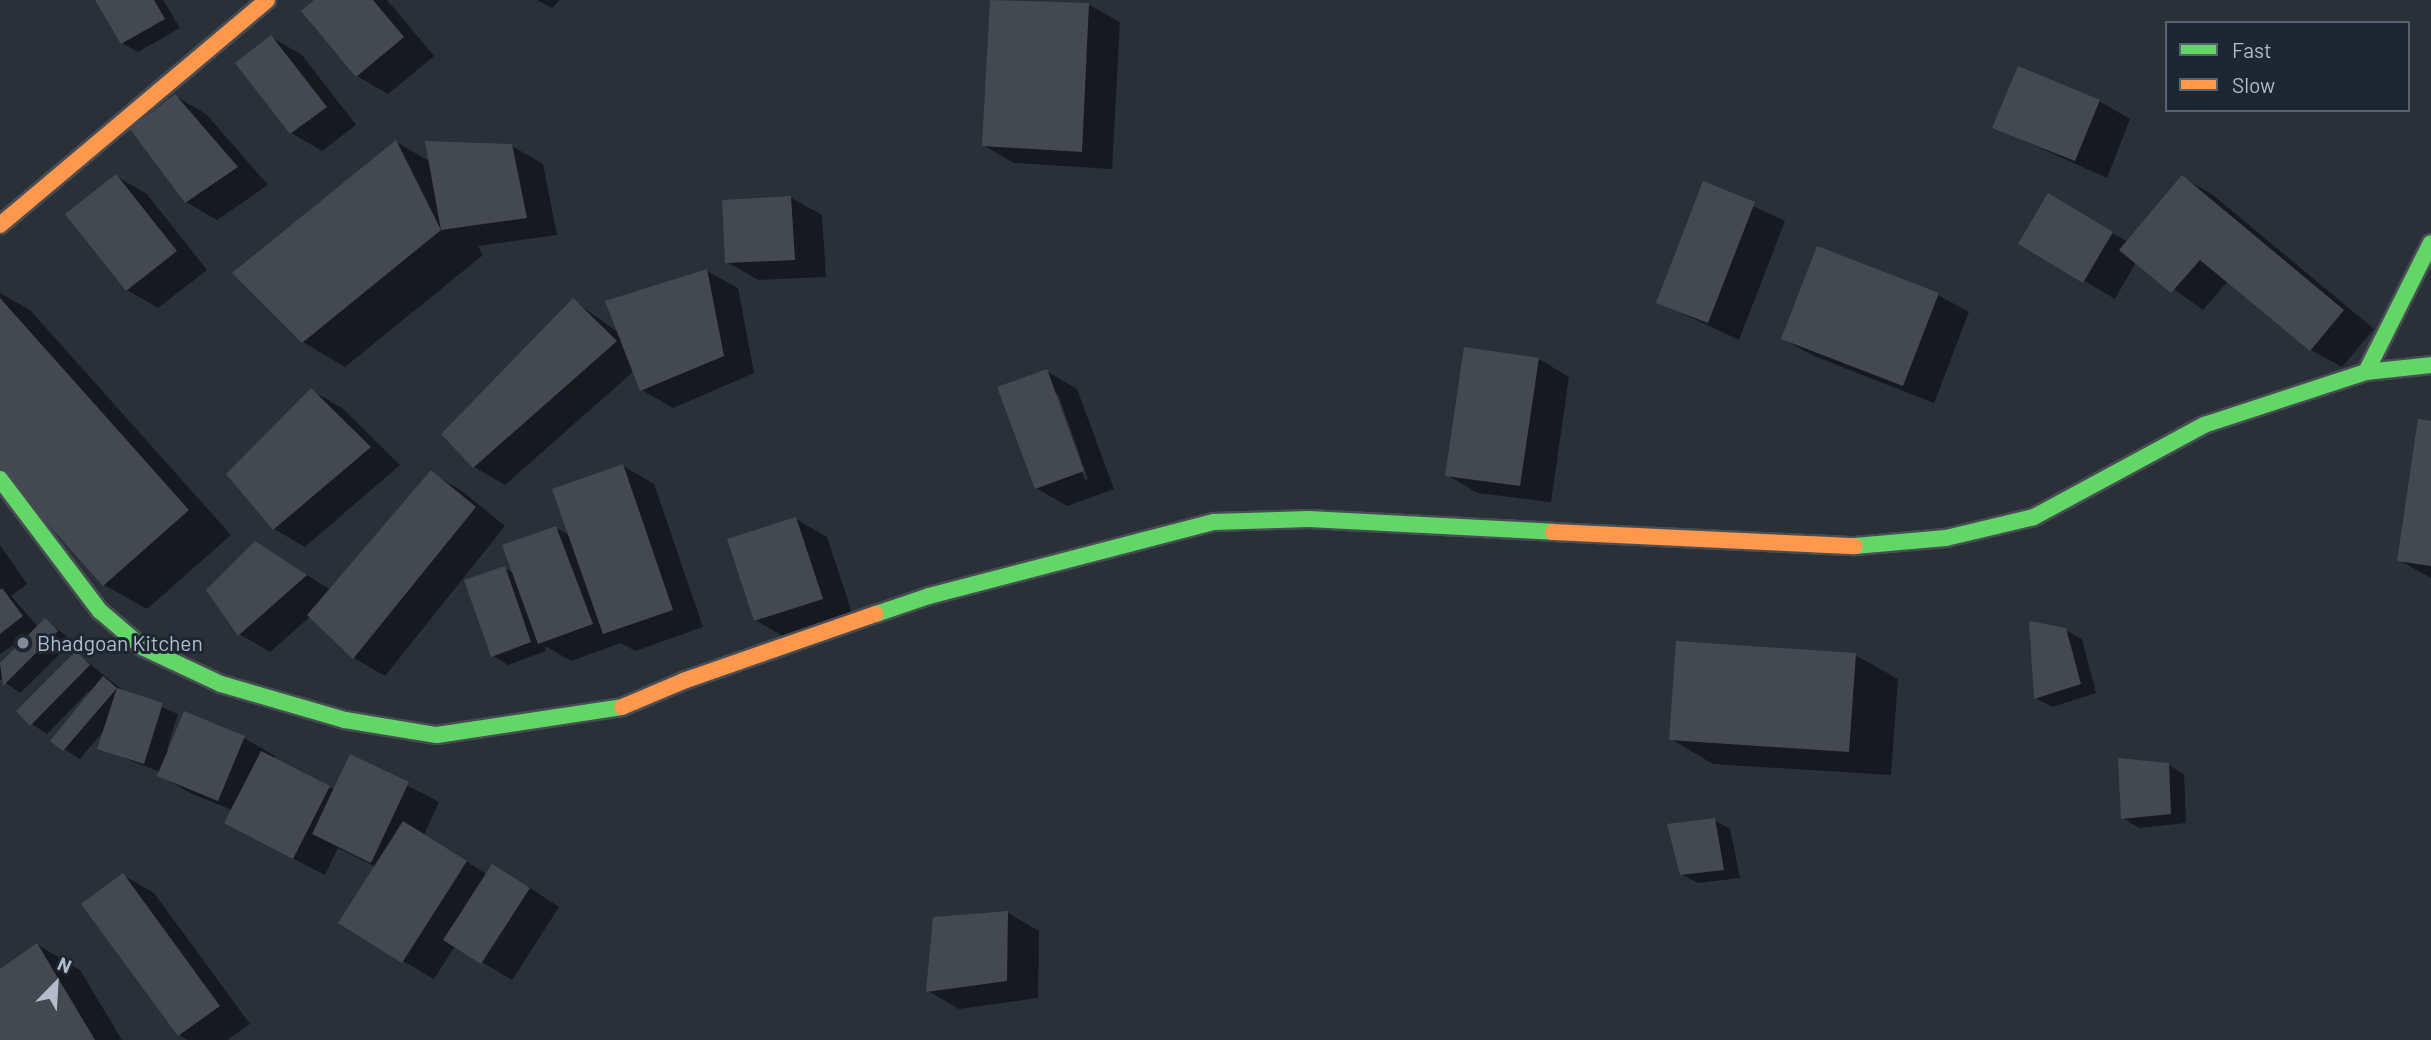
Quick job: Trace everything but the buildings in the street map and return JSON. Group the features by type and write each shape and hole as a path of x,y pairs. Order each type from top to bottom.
{"main road":[{"path":"0,225 267,0"},
{"path":"2366,372 2431,243"},
{"path":"0,479 100,611 142,646 221,684 345,720 437,736 614,710 686,680 929,596 1214,522 1309,519 1843,547 1946,538 2034,517 2204,425 2366,372 2431,365"}],"traffic: fast":[{"path":"2366,372 2431,243"},
{"path":"1855,546 1946,538 2034,517 2204,425 2366,372 2431,365"},
{"path":"0,479 100,611 142,647 221,684 345,720 437,735 622,707"},
{"path":"876,614 929,596 1214,522 1309,519 1553,532"}],"traffic: slow":[{"path":"0,225 267,0"},
{"path":"1553,532 1855,546"},
{"path":"622,707 686,680 876,614"}],"place":[{"name":"Bhadgoan Kitchen","path":"23,643"}]}
